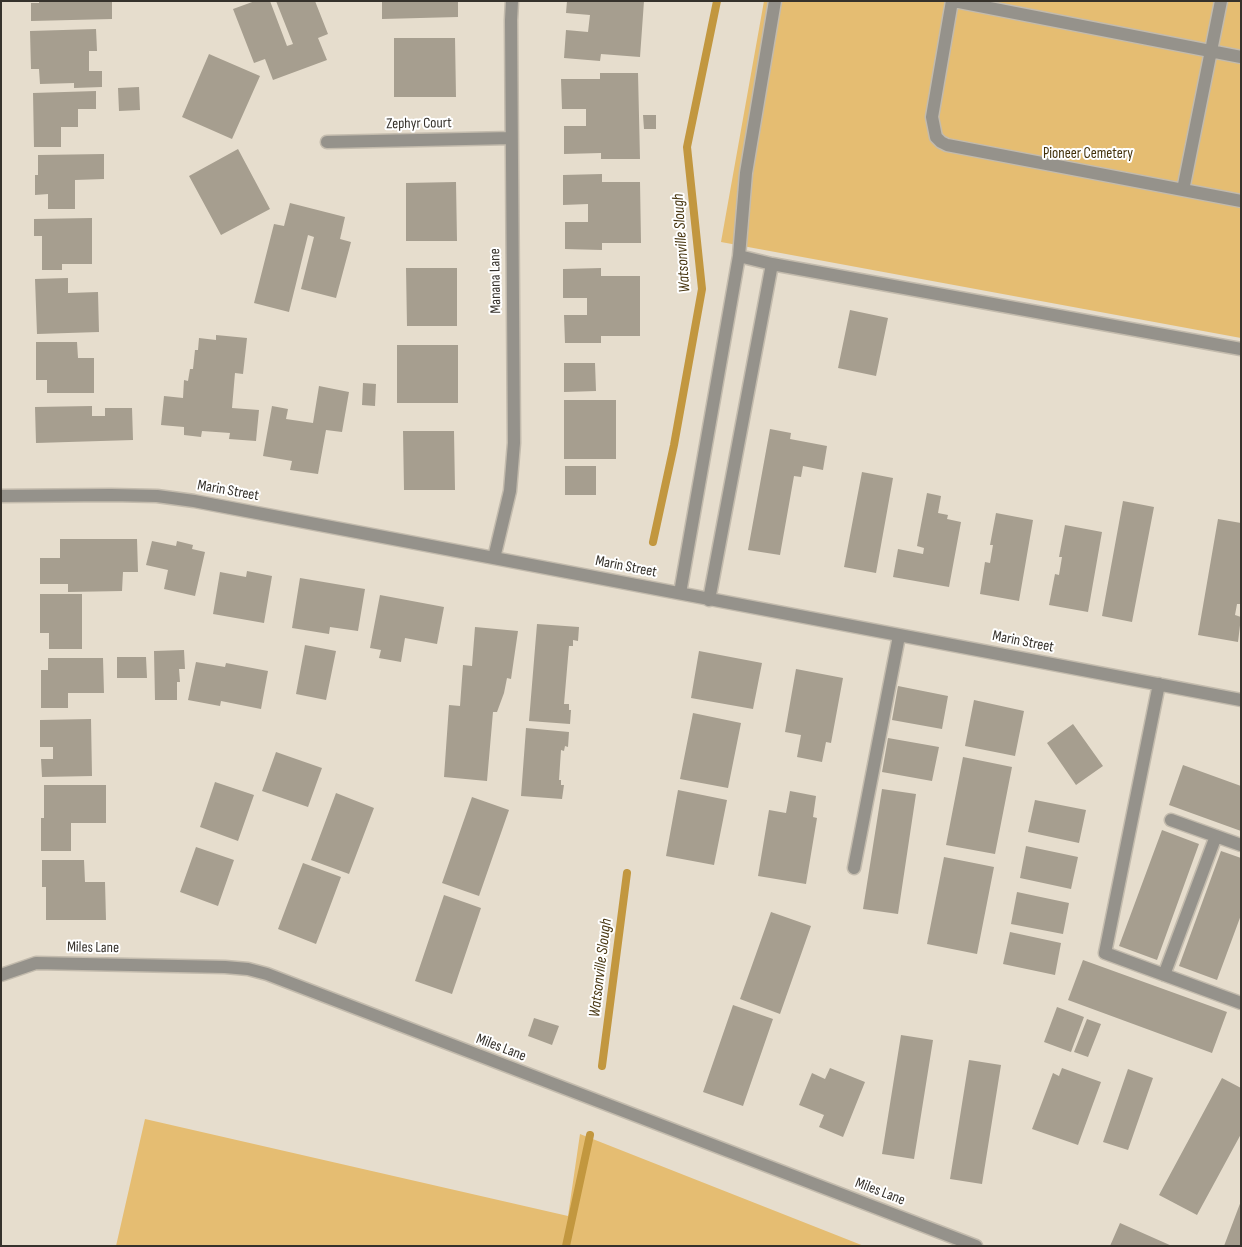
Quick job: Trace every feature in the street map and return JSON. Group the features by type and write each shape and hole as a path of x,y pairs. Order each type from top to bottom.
{"street":[{"name":"Manana Lane","path":"494,558 510,491 513,466 510,20 512,1"},
{"path":"680,594 739,256 746,173 775,1"},
{"path":"1241,57 953,1 932,117 936,136 947,145 1241,201"},
{"path":"1183,190 1221,1"},
{"name":"Zephyr Court","path":"327,142 511,138"},
{"path":"739,256 772,264 1241,349"},
{"path":"709,600 772,264"},
{"name":"Marin Street","path":"1,496 157,496 203,503 1241,700"},
{"path":"854,868 899,636"},
{"path":"1159,684 1105,953 1241,1003"},
{"path":"1170,820 1241,845"},
{"path":"1164,974 1216,836"},
{"name":"Miles Lane","path":"1,975 36,963 225,966 267,974 976,1246"}],"green space":[{"name":"Pioneer Cemetery","path":"764,1 1241,1 1241,338 721,242"},
{"path":"145,1119 568,1216 580,1134 864,1246 116,1246"}],"building":[{"path":"39,1 112,1 112,19 31,21 31,3 39,3"},
{"path":"255,1 270,1 287,46 293,44 276,1 315,1 328,34 318,38 327,60 273,80 265,59 254,63 233,9"},
{"path":"382,1 458,1 458,17 382,19"},
{"path":"567,1 644,1 640,57 601,54 600,61 564,58 566,30 588,32 590,15 566,13"},
{"path":"96,29 97,51 89,51 89,71 102,71 102,87 74,88 74,83 40,84 39,69 31,69 30,31"},
{"path":"394,38 455,38 456,97 394,97"},
{"path":"209,54 260,76 232,139 182,117"},
{"path":"600,73 638,73 640,159 601,159 601,153 564,154 564,126 586,126 586,109 562,109 561,79 600,79"},
{"path":"139,87 140,110 119,111 118,88"},
{"path":"96,91 96,109 78,109 78,127 61,127 61,147 34,147 33,93"},
{"path":"643,115 656,115 656,129 644,129"},
{"path":"238,149 270,209 221,235 189,176"},
{"path":"104,154 104,179 75,180 75,209 48,209 48,194 35,195 38,155"},
{"path":"602,174 602,182 640,182 641,243 602,243 602,250 565,249 565,222 588,222 588,204 563,205 563,175"},
{"path":"456,182 457,241 406,241 406,183"},
{"path":"290,203 345,217 340,239 351,242 336,298 301,289 314,237 308,235 289,312 254,303 274,224 284,226"},
{"path":"92,218 92,264 62,264 62,270 42,270 42,236 34,236 34,219"},
{"path":"406,268 457,268 457,326 407,326"},
{"path":"601,268 601,276 640,276 640,336 601,336 601,343 565,343 564,315 587,315 587,298 563,298 563,269"},
{"path":"68,278 68,293 98,292 99,332 37,334 35,279"},
{"path":"850,310 888,318 876,376 838,368"},
{"path":"216,335 247,338 243,374 235,373 232,408 259,410 256,441 229,439 230,433 202,431 201,437 184,435 184,427 161,425 164,396 183,398 184,380 188,381 190,369 193,369 195,350 198,350 199,338 216,340"},
{"path":"36,342 77,342 78,358 94,358 94,393 47,393 47,380 36,380"},
{"path":"397,345 458,345 458,403 397,403"},
{"path":"564,363 595,363 596,391 564,392"},
{"path":"363,383 376,384 375,406 362,405"},
{"path":"319,386 349,392 342,432 326,430 318,474 290,470 292,461 263,456 272,406 288,409 286,419 313,423"},
{"path":"564,400 616,400 616,459 564,459"},
{"path":"92,406 92,416 105,416 105,408 132,408 133,440 36,443 35,407"},
{"path":"770,429 791,433 790,439 827,446 823,470 803,466 801,477 794,476 780,555 748,550"},
{"path":"403,431 454,431 455,490 404,490"},
{"path":"565,466 596,466 596,495 565,495"},
{"path":"862,472 893,478 876,573 844,567"},
{"path":"927,493 941,496 938,513 948,515 947,519 961,522 949,587 893,577 898,549 923,554 924,548 917,546"},
{"path":"1123,501 1154,507 1132,622 1102,616"},
{"path":"996,513 1033,520 1019,601 980,594 985,562 990,563 993,545 990,545"},
{"path":"1218,519 1241,523 1241,604 1237,604 1235,615 1241,617 1238,642 1198,635"},
{"path":"1065,525 1102,532 1088,612 1049,605 1055,574 1059,575 1062,557 1059,557"},
{"path":"60,539 137,539 138,572 123,572 122,591 68,592 68,584 40,584 40,558 60,558"},
{"path":"152,541 176,546 177,541 193,545 192,549 205,552 195,596 164,589 168,570 146,565"},
{"path":"247,571 272,576 264,623 213,614 220,572 246,577"},
{"path":"300,578 365,589 358,631 330,627 329,634 292,628"},
{"path":"40,594 82,594 82,649 49,649 49,633 40,633"},
{"path":"380,595 444,607 437,644 405,638 401,662 379,658 381,650 370,648"},
{"path":"537,624 579,627 578,641 573,640 573,646 569,646 564,704 569,704 569,710 571,710 570,724 529,721"},
{"path":"475,627 518,631 511,679 507,678 497,712 493,712 487,781 444,777 449,705 460,706 463,665 472,666"},
{"path":"305,645 336,651 326,700 296,694"},
{"path":"184,650 185,669 179,669 180,682 177,682 177,700 155,700 154,651"},
{"path":"699,651 762,663 753,709 691,698"},
{"path":"117,657 146,657 147,678 117,678"},
{"path":"48,658 103,658 104,693 68,693 68,708 41,708 41,670 48,670"},
{"path":"196,662 225,667 226,663 268,671 261,709 221,701 220,706 188,700"},
{"path":"796,669 843,678 831,743 826,742 822,762 797,757 801,735 785,732"},
{"path":"898,686 948,696 942,729 892,720"},
{"path":"974,700 1024,711 1015,756 965,746"},
{"path":"693,713 741,723 728,788 680,779"},
{"path":"91,719 92,776 42,777 41,759 53,759 53,747 40,747 40,720"},
{"path":"1073,724 1103,766 1076,785 1047,743"},
{"path":"526,728 569,732 568,747 565,746 564,751 561,750 559,780 561,780 561,785 564,785 562,799 521,796"},
{"path":"888,738 939,747 932,781 882,772"},
{"path":"276,752 322,768 308,807 262,791"},
{"path":"963,757 1012,767 995,854 946,845"},
{"path":"1183,765 1241,786 1241,831 1169,805"},
{"path":"215,782 254,795 238,841 200,827"},
{"path":"44,785 106,785 106,823 71,823 71,851 41,851"},
{"path":"882,789 916,794 898,914 863,909"},
{"path":"678,790 727,800 714,865 666,856"},
{"path":"790,791 816,796 813,817 817,818 806,884 758,876 769,810 786,813"},
{"path":"336,793 374,808 349,874 311,860"},
{"path":"472,797 509,810 479,896 442,883"},
{"path":"1035,800 1086,810 1079,843 1028,832"},
{"path":"1162,830 1199,844 1157,960 1119,946"},
{"path":"1026,846 1078,857 1071,889 1020,878"},
{"path":"196,847 234,860 218,906 180,892"},
{"path":"1221,851 1241,858 1241,915 1217,980 1179,966"},
{"path":"944,857 994,867 977,954 927,944"},
{"path":"42,860 84,860 85,882 105,882 106,920 46,920 46,887 42,887"},
{"path":"303,863 341,877 316,944 278,929"},
{"path":"1017,892 1069,903 1063,934 1011,924"},
{"path":"444,895 481,908 452,994 415,981"},
{"path":"771,912 811,926 780,1014 740,999"},
{"path":"1010,932 1061,943 1055,975 1003,964"},
{"path":"1083,960 1227,1012 1212,1053 1068,1000"},
{"path":"733,1005 773,1019 743,1106 703,1092"},
{"path":"1057,1007 1084,1017 1071,1052 1044,1042"},
{"path":"534,1018 559,1026 552,1045 528,1036"},
{"path":"1087,1019 1101,1024 1088,1057 1074,1052"},
{"path":"901,1035 933,1040 914,1159 882,1154"},
{"path":"969,1060 1001,1065 982,1184 950,1179"},
{"path":"830,1068 865,1082 843,1137 819,1127 824,1115 799,1105 812,1073 825,1079"},
{"path":"1062,1068 1101,1082 1078,1145 1032,1129 1053,1073 1059,1076"},
{"path":"1128,1069 1153,1078 1128,1150 1103,1142"},
{"path":"1222,1078 1241,1088 1241,1134 1197,1215 1159,1195"},
{"path":"1241,1201 1241,1246 1224,1246"},
{"path":"1120,1223 1172,1246 1110,1246"}],"waterway":[{"name":"Watsonville Slough","path":"653,542 674,445 702,289 687,147 717,1"},
{"name":"Watsonville Slough","path":"602,1066 627,873"},
{"name":"Watsonville Slough","path":"566,1246 590,1135"}]}
